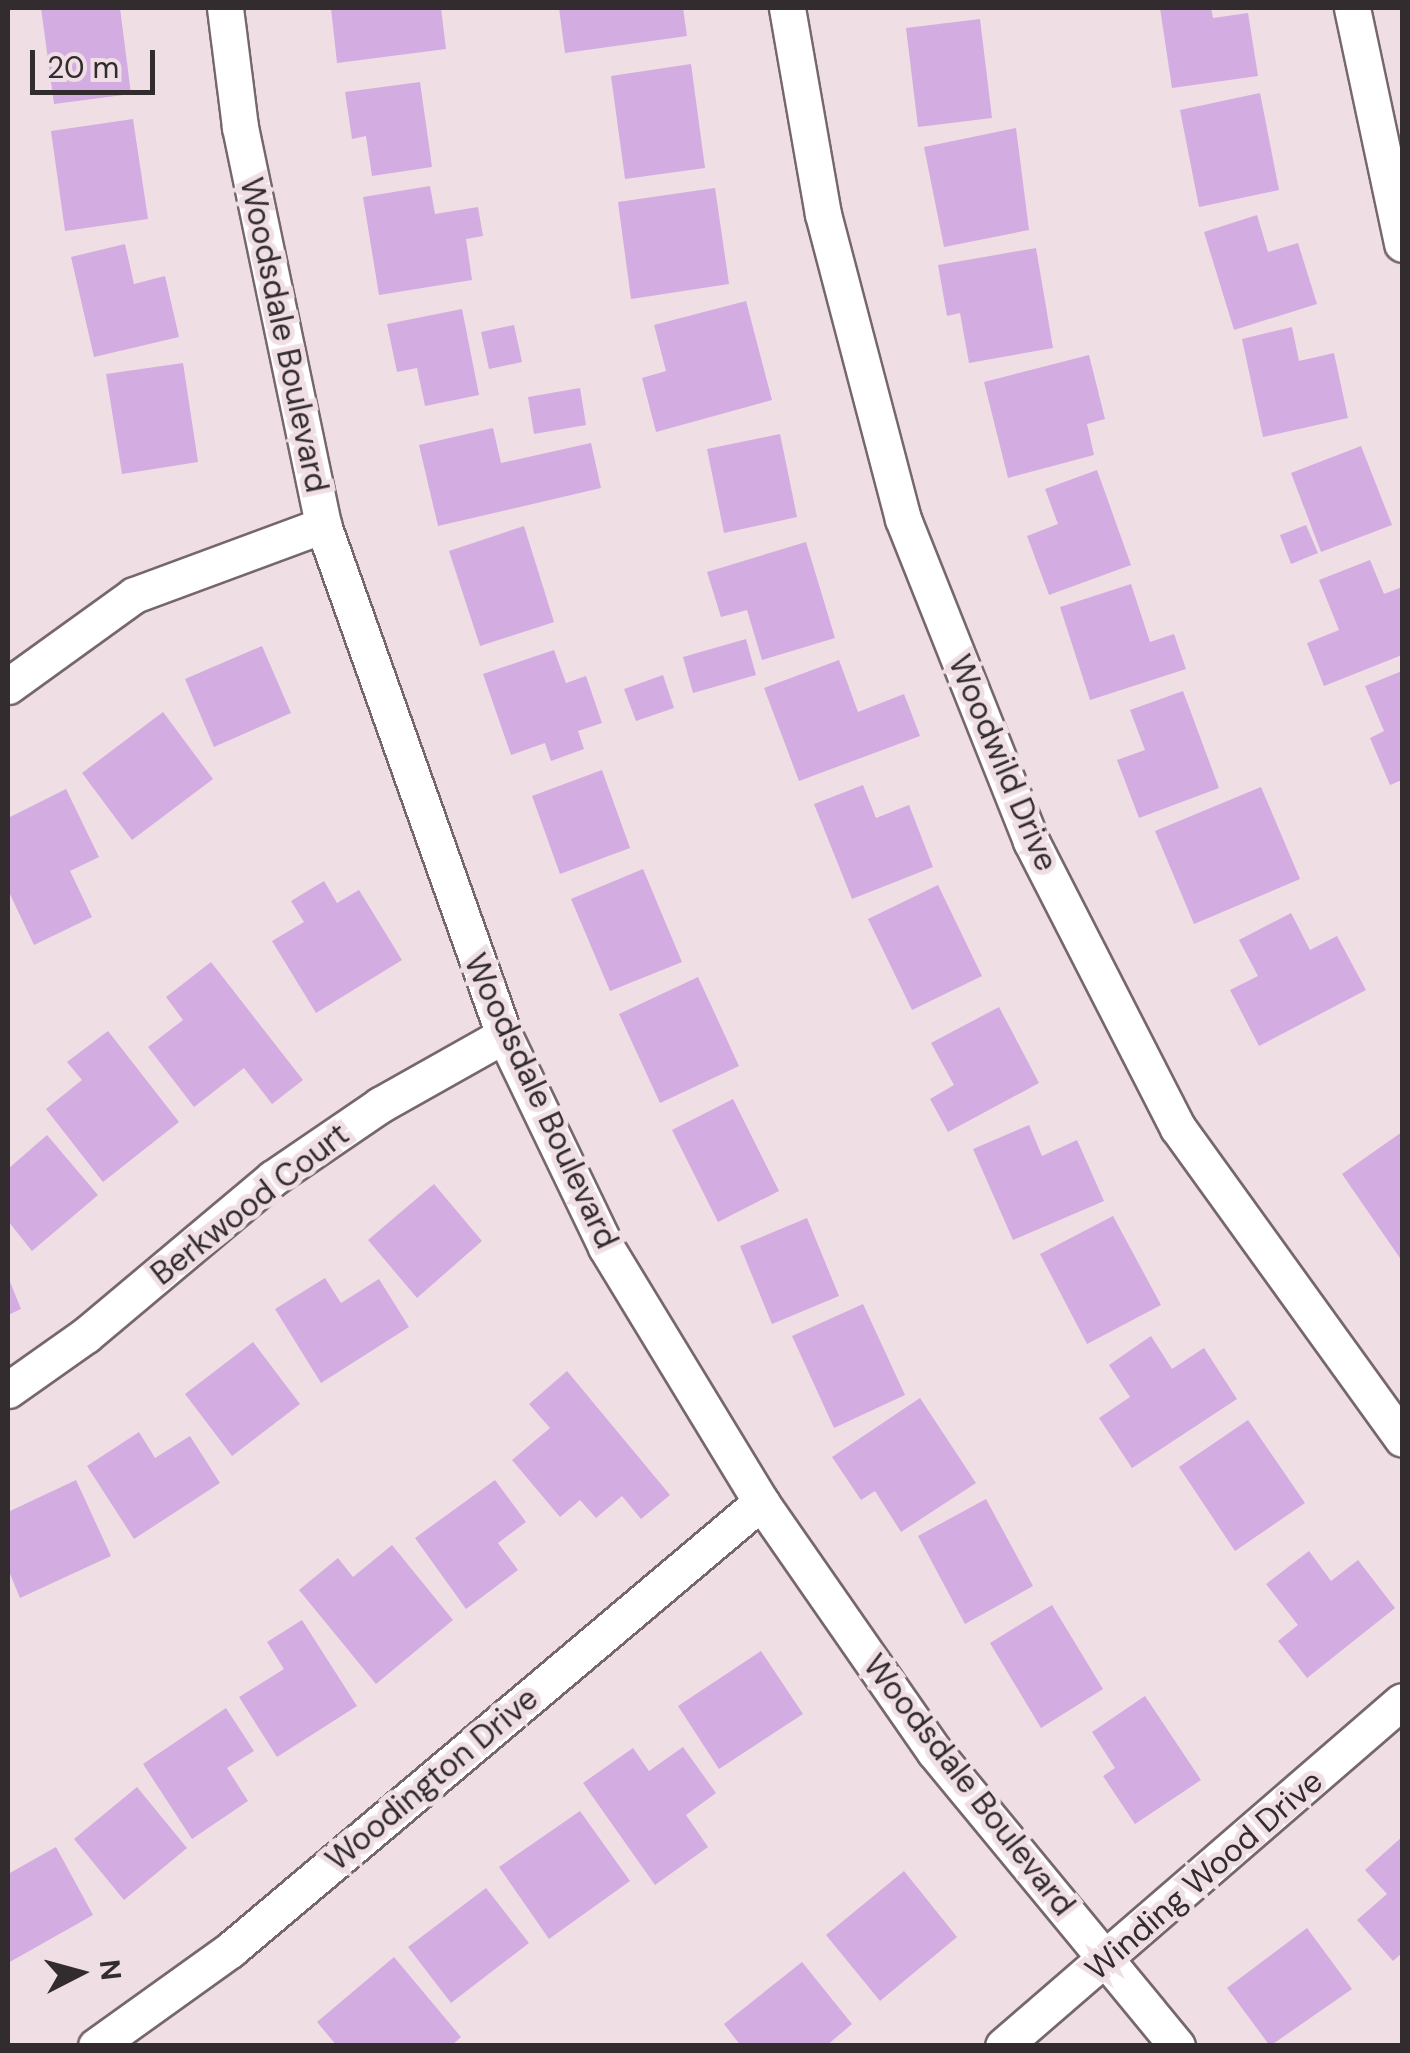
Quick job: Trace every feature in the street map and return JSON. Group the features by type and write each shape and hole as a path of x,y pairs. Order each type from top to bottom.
{"street":[{"name":"Woodsdale Boulevard","path":"225,8 240,127 323,525 438,864 504,1035 606,1247 760,1502 934,1751 1176,2046"},
{"name":"Woodwild Drive","path":"787,8 823,214 903,519 1031,841 1178,1128 1402,1439"},
{"path":"1352,8 1402,244"},
{"path":"8,686 134,595 323,525"},
{"name":"Berkwood Court","path":"8,1390 86,1334 273,1178 380,1105 504,1035"},
{"name":"Woodington Drive","path":"96,2046 230,1950 760,1502"},
{"name":"Winding Wood Drive","path":"1003,2046 1402,1702"}],"building":[{"path":"41,8 120,8 131,94 54,104"},
{"path":"331,8 441,8 446,49 337,63"},
{"path":"559,8 683,8 687,36 565,53"},
{"path":"1160,8 1211,8 1213,18 1248,13 1258,76 1172,88"},
{"path":"980,19 992,118 918,127 906,28"},
{"path":"691,64 705,168 625,179 611,76"},
{"path":"420,82 432,167 372,176 366,136 352,139 345,92"},
{"path":"1260,93 1279,190 1199,207 1180,110"},
{"path":"133,119 148,219 65,231 51,131"},
{"path":"1016,128 1029,230 944,247 924,147"},
{"path":"430,186 435,214 478,207 483,236 466,239 472,280 379,295 363,197"},
{"path":"715,188 729,284 631,299 618,202"},
{"path":"1257,215 1268,252 1298,243 1317,304 1234,330 1204,232"},
{"path":"125,244 134,284 165,276 179,337 94,357 71,257"},
{"path":"1036,248 1053,348 969,363 960,313 947,316 938,265"},
{"path":"746,301 772,400 656,432 642,378 666,371 654,325"},
{"path":"462,309 479,395 425,406 417,368 397,372 387,324"},
{"path":"514,325 522,362 489,369 481,332"},
{"path":"1292,327 1299,361 1334,353 1348,418 1263,437 1242,339"},
{"path":"1089,355 1105,419 1087,424 1094,455 1008,478 984,382"},
{"path":"183,363 198,462 122,474 106,374"},
{"path":"580,388 586,425 534,434 528,397"},
{"path":"493,428 501,463 591,443 601,488 438,526 419,445"},
{"path":"780,434 797,517 724,533 707,449"},
{"path":"1361,446 1392,525 1321,552 1291,473"},
{"path":"1097,470 1131,565 1049,595 1027,536 1058,524 1045,489"},
{"path":"1306,525 1318,553 1291,564 1280,535"},
{"path":"524,526 554,622 480,646 449,551"},
{"path":"806,542 835,638 762,660 747,610 721,617 707,572"},
{"path":"1370,560 1384,594 1402,587 1402,655 1324,686 1307,643 1339,630 1319,580"},
{"path":"1131,584 1150,642 1174,634 1186,669 1090,700 1060,607"},
{"path":"746,639 756,675 693,693 683,657"},
{"path":"262,646 291,713 214,747 185,679"},
{"path":"554,650 566,683 586,676 602,723 578,731 584,749 551,761 545,743 511,755 483,674"},
{"path":"839,660 858,712 904,694 920,736 799,781 764,688"},
{"path":"1402,671 1402,780 1390,785 1370,738 1384,731 1365,686"},
{"path":"663,675 674,708 636,721 624,689"},
{"path":"1183,691 1219,788 1139,818 1117,760 1145,750 1130,710"},
{"path":"163,712 213,779 132,840 82,773"},
{"path":"602,770 630,848 560,874 532,796"},
{"path":"863,785 876,818 909,805 933,867 852,899 814,804"},
{"path":"1261,787 1300,879 1194,924 1155,831"},
{"path":"66,789 99,857 70,871 92,917 34,945 8,890 8,818"},
{"path":"643,869 682,962 610,991 571,899"},
{"path":"324,881 337,903 359,890 402,960 316,1013 272,941 304,922 291,901"},
{"path":"938,885 982,976 912,1010 868,919"},
{"path":"1291,913 1310,950 1337,936 1366,990 1259,1046 1230,990 1258,976 1239,940"},
{"path":"211,962 303,1080 272,1104 244,1068 194,1107 148,1047 183,1020 166,997"},
{"path":"698,977 739,1066 660,1103 619,1014"},
{"path":"999,1007 1039,1083 948,1132 930,1099 954,1085 931,1043"},
{"path":"108,1031 179,1122 103,1182 46,1109 82,1080 67,1062"},
{"path":"733,1099 779,1191 718,1222 672,1130"},
{"path":"1029,1125 1042,1156 1077,1140 1104,1201 1013,1240 973,1149"},
{"path":"1402,1132 1402,1261 1342,1174"},
{"path":"47,1135 98,1195 32,1251 8,1221 8,1169"},
{"path":"434,1184 482,1241 417,1298 368,1240"},
{"path":"1113,1216 1161,1305 1087,1344 1040,1254"},
{"path":"807,1218 839,1296 772,1324 740,1246"},
{"path":"8,1277 21,1309 8,1315"},
{"path":"325,1278 341,1303 379,1279 409,1327 321,1383 275,1309"},
{"path":"863,1304 905,1395 834,1428 792,1336"},
{"path":"1151,1336 1172,1369 1204,1348 1237,1399 1132,1468 1099,1418 1130,1397 1109,1365"},
{"path":"253,1342 300,1404 232,1456 185,1394"},
{"path":"567,1371 670,1495 641,1519 622,1496 596,1518 580,1500 560,1517 512,1460 550,1428 529,1404"},
{"path":"920,1398 976,1483 901,1532 875,1491 861,1500 832,1457"},
{"path":"1248,1420 1305,1503 1235,1551 1179,1467"},
{"path":"139,1432 155,1458 190,1436 220,1483 134,1539 87,1466"},
{"path":"76,1480 111,1556 20,1598 8,1569 8,1512"},
{"path":"495,1480 526,1522 498,1543 518,1570 466,1609 415,1538"},
{"path":"986,1499 1033,1586 965,1624 918,1536"},
{"path":"392,1545 453,1620 376,1684 299,1590 338,1558 353,1577"},
{"path":"1309,1551 1331,1581 1358,1560 1395,1608 1307,1678 1278,1641 1298,1625 1266,1584"},
{"path":"1052,1605 1103,1689 1041,1728 990,1643"},
{"path":"302,1620 357,1706 277,1757 239,1697 284,1669 267,1642"},
{"path":"761,1651 803,1714 719,1769 678,1706"},
{"path":"1145,1696 1201,1780 1135,1824 1103,1776 1115,1768 1092,1732"},
{"path":"226,1708 254,1751 227,1768 248,1801 192,1839 143,1764"},
{"path":"683,1747 716,1793 686,1815 708,1847 655,1885 583,1783 633,1748 649,1771"},
{"path":"137,1787 187,1848 124,1900 74,1839"},
{"path":"580,1811 630,1881 549,1939 499,1867"},
{"path":"1402,1837 1402,1953 1393,1961 1357,1920 1387,1894 1365,1870"},
{"path":"56,1847 93,1915 8,1963 8,1874"},
{"path":"904,1871 957,1937 880,2001 826,1935"},
{"path":"486,1888 529,1943 451,2003 408,1947"},
{"path":"1307,1928 1352,1989 1270,2046 1227,1988"},
{"path":"394,1957 461,2037 451,2046 337,2046 317,2022"},
{"path":"802,1962 852,2024 826,2046 741,2046 724,2024"}]}
